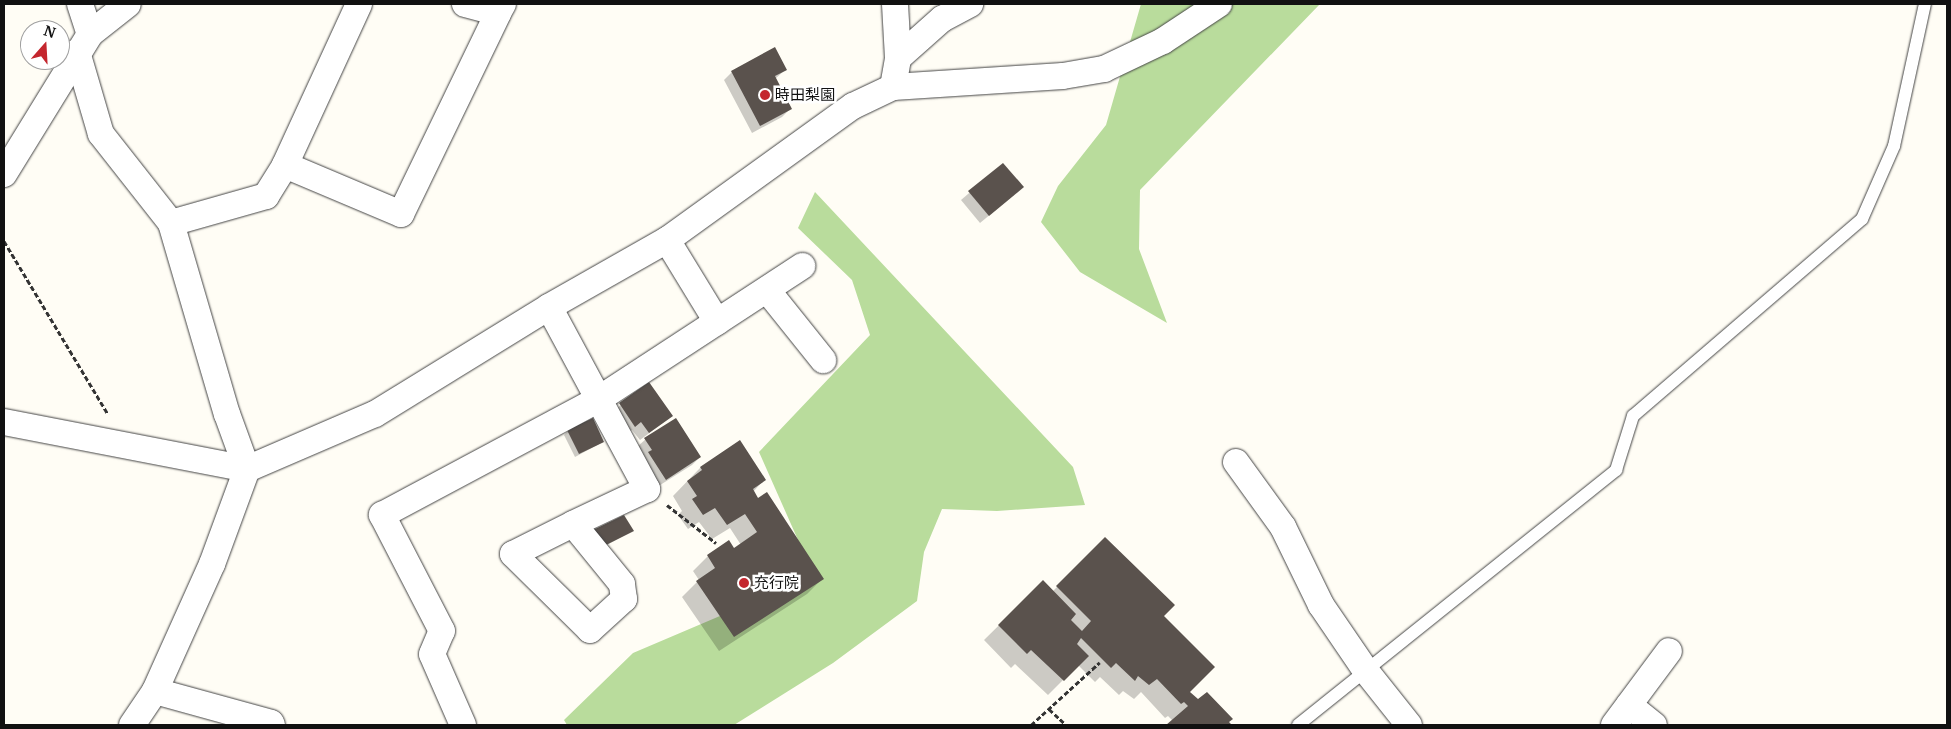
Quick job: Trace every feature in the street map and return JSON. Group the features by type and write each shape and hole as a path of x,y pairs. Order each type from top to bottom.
{"street":[{"path":"80,4 84,43 101,134 171,223 227,414 247,469 212,564 156,691 132,725"},
{"path":"4,174 84,43 128,4"},
{"path":"171,223 266,196 285,165 359,4"},
{"path":"285,165 401,214 501,8 465,4"},
{"path":"893,87 898,58 895,4"},
{"path":"898,58 942,18 970,4"},
{"path":"4,422 247,469 375,414 549,307 667,240 853,106 893,87 1063,76 1104,69 1163,40 1219,4"},
{"path":"667,240 717,322"},
{"path":"463,725 432,654 442,631 382,514 599,399 802,266"},
{"path":"767,290 823,360"},
{"path":"549,307 647,489 573,524"},
{"path":"1236,462 1284,527 1321,605 1366,671 1409,725"},
{"path":"1654,725 1622,715 1669,651"},
{"path":"156,691 272,723 272,725"}],"lane":[{"path":"1298,725 1616,470 1633,416 1862,219 1894,146 1925,4"}],"path":[{"path":"4,241 111,419 118,444"},
{"path":"647,489 716,543"},
{"path":"1031,725 1100,662"},
{"path":"1049,708 1066,725"}],"green space":[{"path":"1141,4 1320,4 1140,190 1139,249 1167,323 1080,272 1041,222 1058,186 1106,125"},
{"path":"815,192 1073,467 1085,505 997,511 942,509 924,552 917,601 833,663 734,725 567,725 564,720 633,653 814,576 759,452 870,335 852,280 798,228"}],"building":[{"path":"775,47 787,70 775,76 792,109 760,126 731,71"},
{"path":"1003,163 1024,187 989,216 968,191"},
{"path":"649,382 673,416 649,433 641,422 635,427 619,403"},
{"path":"593,418 604,442 579,454 567,430"},
{"path":"676,418 701,457 666,480 648,452 652,450 644,438"},
{"path":"740,440 766,480 753,489 758,498 767,492 824,579 734,637 696,581 715,568 707,555 729,540 734,548 757,532 745,514 727,525 715,508 703,515 692,499 697,496 687,481 702,470 700,467"},
{"path":"624,515 634,531 602,547 593,530"},
{"path":"1105,537 1175,605 1164,616 1215,667 1190,692 1198,699 1207,692 1233,719 1229,722 1232,725 1166,725 1188,706 1184,702 1181,704 1157,679 1149,685 1138,676 1135,681 1116,663 1111,668 1081,638 1077,644 1089,656 1064,681 1031,650 1027,654 998,625 1043,580 1076,614 1071,620 1082,631 1091,621 1056,586"}],"place":[{"name":"時田梨園","path":"765,95"},
{"name":"充行院","path":"744,583"}]}
